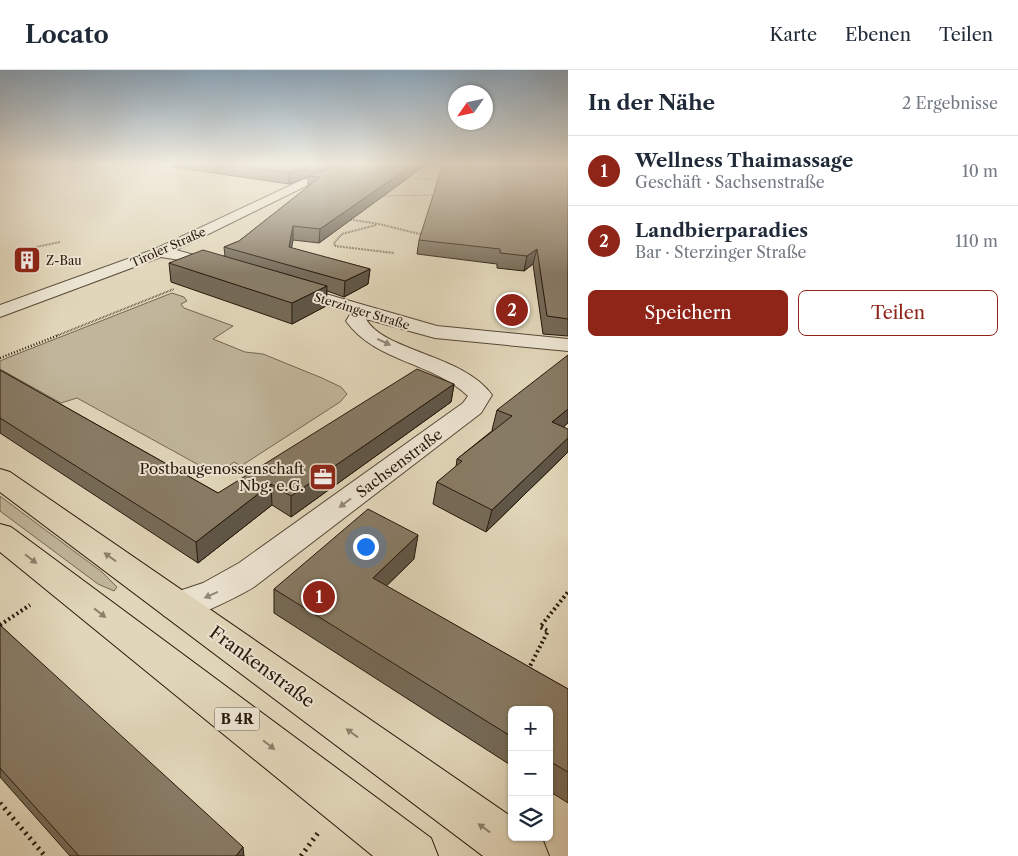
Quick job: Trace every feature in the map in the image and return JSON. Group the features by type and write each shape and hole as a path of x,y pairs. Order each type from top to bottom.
{"main road":[{"name":"Frankenstraße","path":"0,478 524,856"},
{"name":"B 4R","path":"0,535 413,856"}],"street":[{"name":"Tiroler Straße","path":"0,311 160,252 267,201"},
{"path":"160,252 189,257 239,273"},
{"name":"Sterzinger Straße","path":"275,284 435,332 568,345"},
{"name":"Sachsenstraße","path":"177,606 202,599 222,590 251,572 472,408 480,395 474,387 448,372 372,336 356,321 358,316 365,312"}],"path":[{"path":"346,219 379,224 431,237"},
{"path":"379,224 342,234 334,243 335,246 394,253"},
{"path":"36,247 60,242"},
{"path":"0,358 174,289"},
{"path":"526,674 548,632 540,627 568,592"},
{"path":"0,624 30,605"},
{"path":"0,803 45,856"},
{"path":"301,856 318,833"}],"shaded area":[{"path":"172,293 184,297 187,301 181,304 184,308 233,326 213,339 245,352 263,354 322,378 341,387 347,394 340,402 241,466 234,462 217,475 77,398 61,403 0,369 0,361"},
{"path":"0,496 102,572 117,587 114,591 98,584 0,511"}],"building":[{"path":"290,201 361,201 320,229 293,226 289,247 370,269 345,281 224,247 239,241"},
{"path":"431,201 568,201 568,319 547,316 537,249 527,256 500,253 500,249 419,240"},
{"path":"203,250 327,286 292,303 169,263"},
{"path":"568,355 568,409 552,422 568,429 568,438 492,510 437,482 462,461 457,459 512,416 497,410"},
{"path":"417,369 454,384 291,496 271,484 196,542 0,418 0,370 218,493"},
{"path":"368,509 418,535 373,578 568,689 568,772 553,763 553,706 508,706 508,735 274,589"},
{"path":"0,625 243,847 236,856 79,856 0,768"}],"place":[{"name":"Z-Bau","path":"27,260"},
{"name":"Landbierparadies","path":"512,310"},
{"name":"Postbaugenossenschaft Nbg. e.G.","path":"323,477"},
{"name":"Wellness Thaimassage","path":"319,597"}]}
